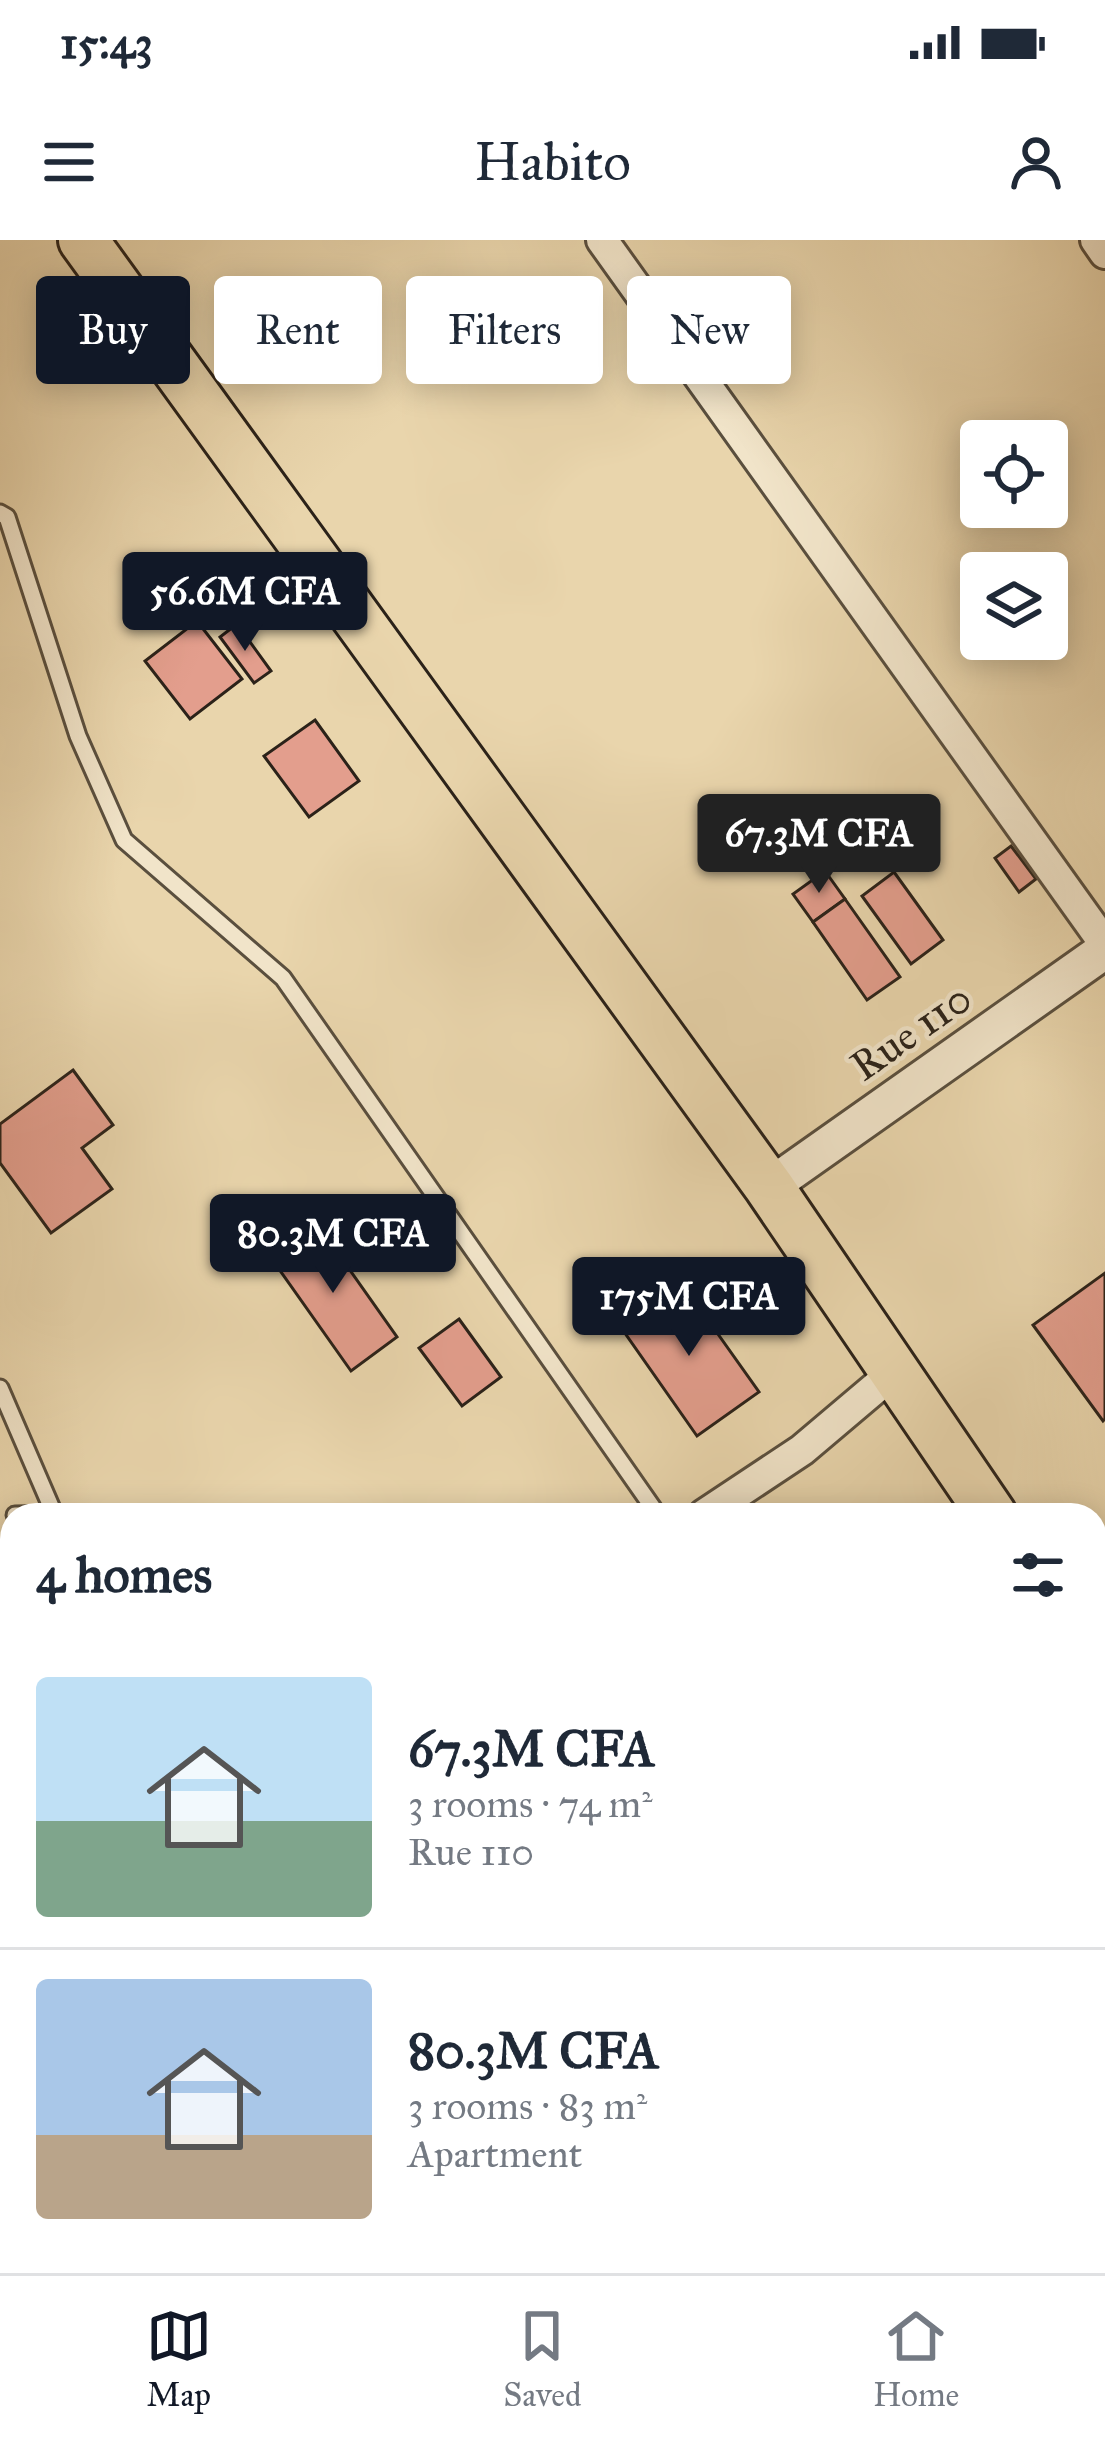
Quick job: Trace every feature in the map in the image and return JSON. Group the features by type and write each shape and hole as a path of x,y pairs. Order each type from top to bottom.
{"highway":[{"path":"83,240 770,1187 984,1503"}],"street":[{"path":"602,240 1105,947"},
{"path":"1096,240 1105,253"},
{"name":"Rue 110","path":"770,1187 1105,947"},
{"path":"734,1503 893,1372"}],"lane":[{"path":"0,513 7,517 78,736 124,840 283,977 650,1503"},
{"path":"0,1388 52,1503"}],"building":[{"path":"197,621 242,679 190,719 145,661"},
{"path":"237,624 271,671 254,683 220,637"},
{"path":"315,720 359,781 309,817 264,756"},
{"path":"1011,846 1036,879 1019,892 995,858"},
{"path":"825,871 845,899 813,922 793,894"},
{"path":"894,872 943,940 911,964 862,896"},
{"path":"845,899 900,977 867,1000 813,922"},
{"path":"73,1070 113,1125 82,1148 112,1189 51,1233 0,1163 0,1124"},
{"path":"316,1222 397,1337 351,1371 269,1255"},
{"path":"1105,1273 1105,1419 1103,1421 1033,1325"},
{"path":"681,1282 759,1392 697,1436 620,1326"},
{"path":"459,1319 501,1377 462,1406 419,1348"}]}
